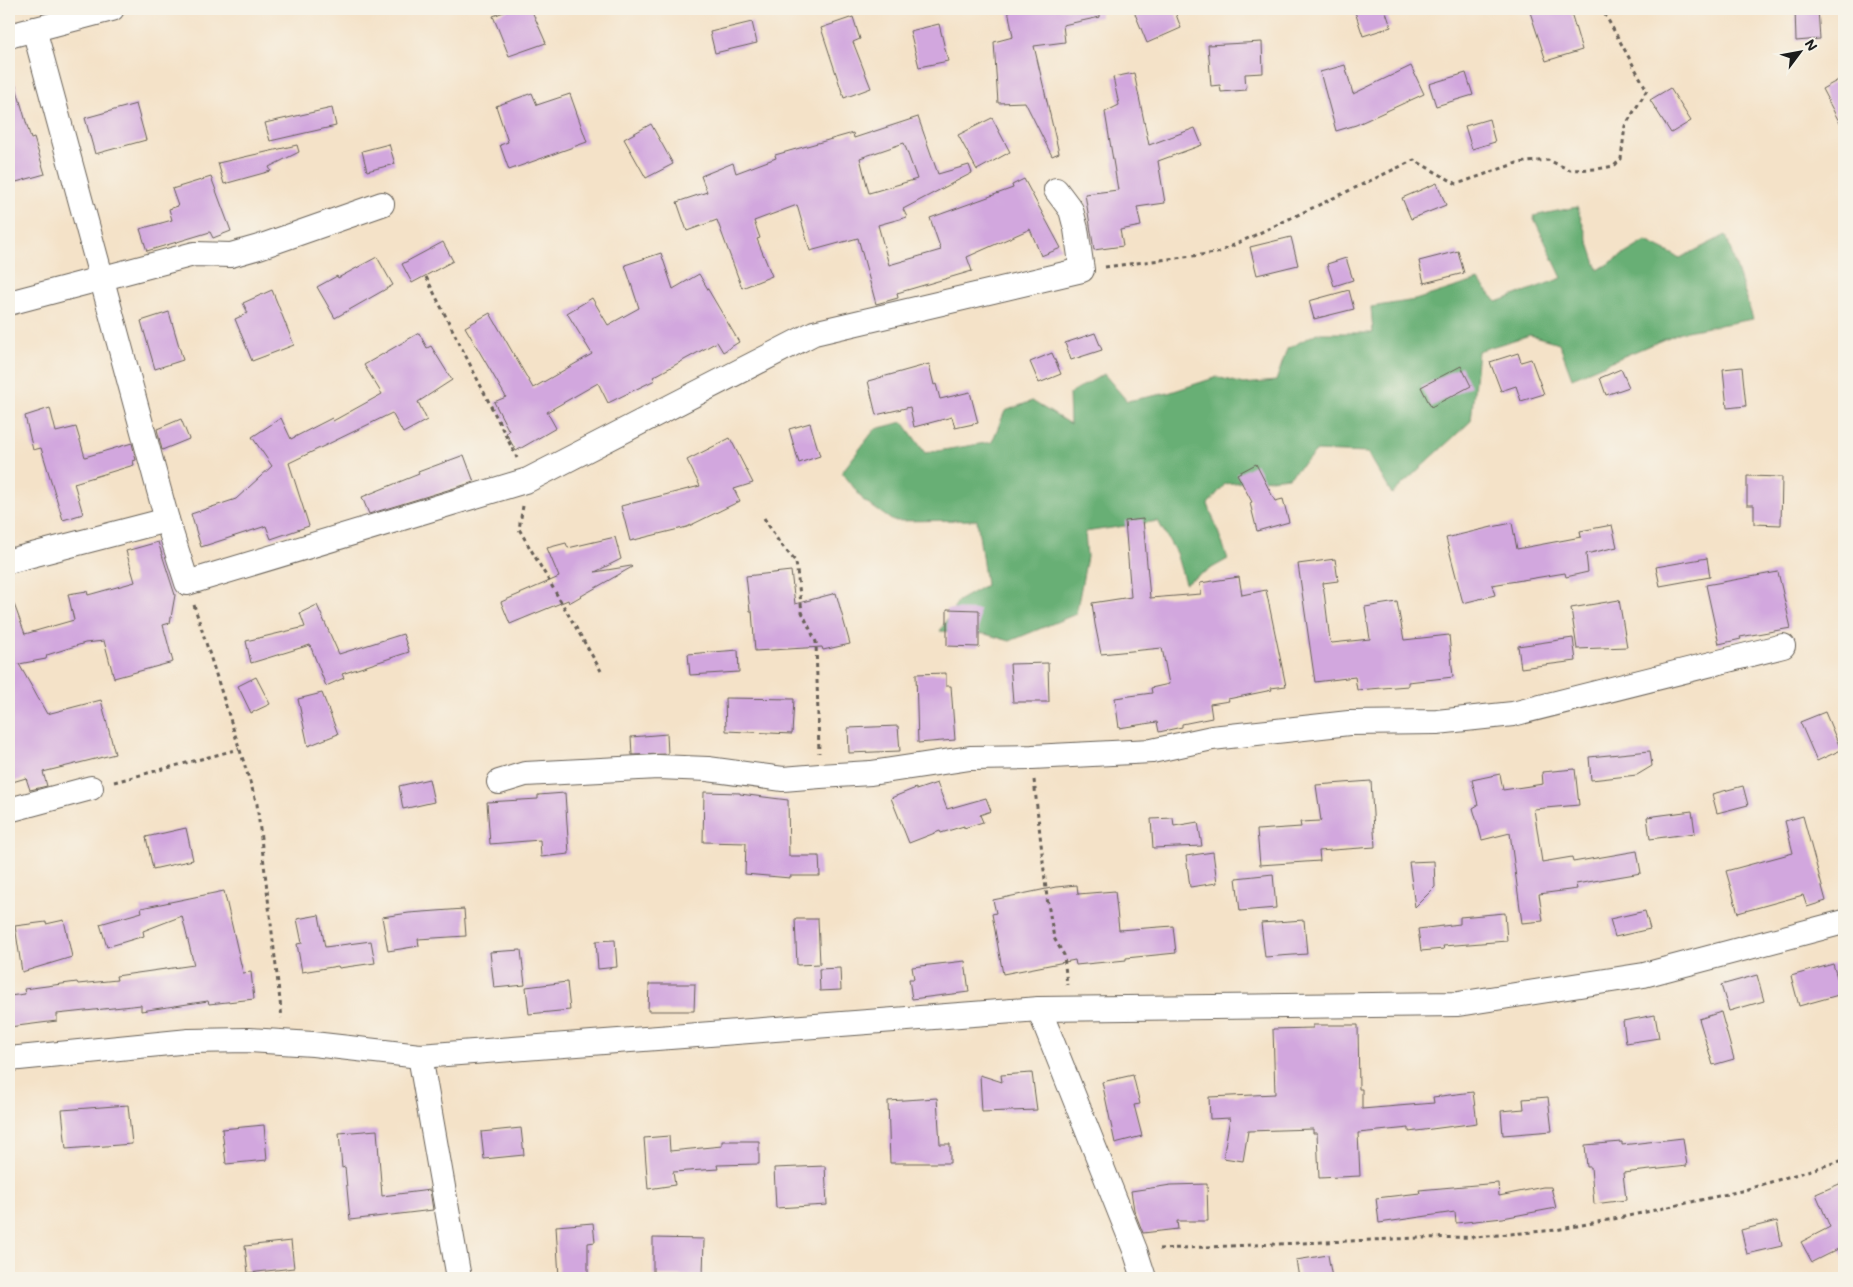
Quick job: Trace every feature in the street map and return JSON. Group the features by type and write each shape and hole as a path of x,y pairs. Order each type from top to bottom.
{"street":[{"path":"9,36 112,9"},
{"path":"34,29 167,520 187,583 528,480 814,333 1082,270 1071,210 1056,190"},
{"path":"9,303 194,254 230,255 259,247 382,204"},
{"path":"9,561 167,520"},
{"path":"499,782 525,774 658,766 708,769 783,778 871,773 970,758 1152,751 1212,738 1349,723 1437,722 1513,714 1784,646"},
{"path":"9,810 91,788"},
{"path":"9,1059 189,1041 249,1040 284,1041 420,1056 1039,1009 1458,1004 1644,975 1844,922"},
{"path":"1039,1009 1136,1250 1144,1278"},
{"path":"420,1056 459,1278"}],"path":[{"path":"1082,270 1217,253 1414,160 1457,184 1517,163 1548,160 1570,170 1614,166 1621,159 1625,126 1647,90 1602,9"},
{"path":"764,518 779,542 796,562 802,612 816,642 820,776"},
{"path":"187,583 256,804 284,1041"},
{"path":"91,788 239,749"},
{"path":"1032,757 1047,898 1054,938 1064,955 1070,1009"},
{"path":"1136,1250 1475,1237 1556,1230 1741,1191 1844,1160"}],"green space":[{"path":"1577,207 1598,270 1646,241 1680,258 1726,235 1753,319 1681,332 1572,378 1559,343 1530,335 1478,351 1471,421 1392,494 1368,453 1317,451 1289,477 1225,484 1208,504 1228,559 1185,583 1176,553 1158,521 1085,532 1087,557 1076,614 1010,641 985,634 940,631 958,601 986,585 977,520 893,521 864,501 842,472 875,429 903,422 925,453 992,442 1005,411 1032,401 1070,424 1069,394 1104,374 1127,401 1168,393 1217,377 1243,384 1276,381 1287,349 1317,333 1373,333 1371,307 1415,300 1478,280 1497,302 1562,278 1533,216"}],"building":[{"path":"512,9 531,9 546,43 509,56 493,16"},
{"path":"1008,9 1100,9 1100,17 1063,25 1065,42 1034,46 1059,153 1052,156 1025,102 998,103 994,42 1013,37"},
{"path":"1133,9 1174,9 1181,28 1147,43"},
{"path":"1354,9 1385,9 1391,27 1363,36"},
{"path":"1529,9 1570,9 1582,50 1546,61"},
{"path":"1795,9 1818,9 1820,39 1796,41"},
{"path":"853,17 860,39 853,42 871,88 844,98 821,28"},
{"path":"752,22 757,43 715,53 710,32"},
{"path":"939,24 948,61 919,67 910,31"},
{"path":"1262,42 1263,73 1245,74 1246,90 1221,92 1220,85 1211,86 1208,45"},
{"path":"1345,65 1353,94 1411,66 1424,94 1356,125 1336,131 1320,72"},
{"path":"1134,73 1149,145 1195,128 1202,145 1158,161 1165,203 1137,207 1141,226 1120,230 1123,246 1094,250 1085,194 1118,190 1105,112 1119,105 1113,77"},
{"path":"1466,73 1473,95 1436,106 1429,84"},
{"path":"1844,77 1844,131 1822,89"},
{"path":"14,80 31,139 34,138 45,174 9,184 9,81"},
{"path":"1670,88 1691,121 1671,133 1650,100"},
{"path":"532,93 537,105 570,94 587,142 509,170 500,145 508,142 496,106"},
{"path":"136,104 146,140 95,154 85,118"},
{"path":"332,108 336,126 270,141 265,123"},
{"path":"918,117 938,174 969,165 972,173 903,209 907,217 878,225 889,265 941,250 930,218 1013,188 1012,185 1024,179 1061,248 1041,256 1030,229 967,257 972,271 897,293 898,298 876,304 858,238 810,251 797,205 754,221 760,238 757,239 772,276 742,288 717,220 687,231 677,202 707,192 701,176 733,163 736,173 776,158 775,155 853,133 854,138","holes":["904,143 917,179 869,193 860,158"]},
{"path":"992,118 1010,152 977,170 958,135"},
{"path":"1489,119 1495,142 1472,149 1465,126"},
{"path":"651,124 673,164 646,178 624,139"},
{"path":"389,144 395,164 367,171 362,151"},
{"path":"297,145 299,152 269,167 271,171 224,184 218,163"},
{"path":"211,177 231,231 213,238 210,232 147,251 140,229 172,220 169,209 178,206 172,189"},
{"path":"1437,183 1446,205 1411,219 1402,198"},
{"path":"1291,237 1298,265 1257,275 1250,247"},
{"path":"443,242 453,261 412,283 402,264"},
{"path":"1458,251 1464,273 1424,283 1419,261"},
{"path":"661,253 673,289 699,274 739,342 723,352 717,342 653,377 655,380 608,403 598,383 547,412 556,428 516,451 506,433 509,431 494,402 506,397 465,327 490,313 533,388 592,354 567,313 592,298 608,325 639,308 625,265"},
{"path":"377,257 393,285 335,318 317,287"},
{"path":"1346,258 1353,280 1334,286 1327,264"},
{"path":"272,290 294,345 252,361 235,319 248,313 243,303"},
{"path":"1349,290 1354,309 1314,319 1309,301"},
{"path":"169,312 183,360 155,369 141,321"},
{"path":"419,333 427,348 431,346 452,380 418,402 427,420 403,433 392,413 289,463 309,526 271,539 266,526 201,547 191,514 236,499 272,466 252,437 281,418 291,439 332,418 333,421 382,394 364,365"},
{"path":"1095,333 1102,350 1071,360 1065,343"},
{"path":"1052,353 1061,374 1039,383 1030,362"},
{"path":"1518,353 1521,362 1531,359 1544,394 1521,401 1516,386 1501,391 1490,362"},
{"path":"929,364 934,385 936,384 940,399 970,392 978,423 955,428 952,417 914,427 910,407 876,415 868,381"},
{"path":"1461,366 1471,386 1431,407 1421,387"},
{"path":"1742,367 1746,406 1727,408 1723,369"},
{"path":"1621,369 1629,387 1606,395 1600,378"},
{"path":"50,408 56,432 76,427 85,457 132,443 136,460 133,461 134,465 74,483 83,514 63,520 41,448 33,450 25,416"},
{"path":"181,419 189,439 162,450 157,429"},
{"path":"810,423 820,456 799,463 789,429"},
{"path":"730,438 753,483 734,489 740,501 687,527 630,541 621,506 700,486 687,460"},
{"path":"464,455 474,482 369,514 362,497 419,474 418,472"},
{"path":"1256,464 1275,501 1283,499 1289,522 1257,531 1250,503 1252,502 1237,474"},
{"path":"1747,476 1782,477 1781,525 1754,524 1754,505 1747,505"},
{"path":"1143,519 1150,598 1201,594 1200,583 1239,577 1242,595 1266,590 1286,686 1271,688 1272,690 1210,704 1212,718 1182,724 1182,727 1159,732 1157,722 1119,728 1115,698 1152,693 1151,688 1169,684 1162,648 1101,654 1095,624 1092,603 1131,597 1125,521"},
{"path":"1512,523 1517,549 1581,537 1580,531 1612,525 1617,547 1586,554 1588,572 1566,577 1565,573 1492,585 1495,595 1463,603 1446,538"},
{"path":"615,537 621,559 595,572 632,567 569,603 568,600 510,624 501,602 559,577 547,548 566,543 568,548"},
{"path":"158,542 175,595 170,623 163,625 173,662 114,678 104,641 85,643 47,655 46,659 19,664 47,714 101,700 115,754 43,772 47,786 30,790 26,778 9,783 9,596 11,596 25,634 74,620 68,594 87,591 88,595 135,582 126,551"},
{"path":"1707,558 1710,577 1660,586 1656,567"},
{"path":"1335,559 1338,581 1323,583 1330,641 1332,643 1370,639 1365,607 1397,602 1404,640 1449,635 1453,677 1408,682 1408,686 1357,690 1355,677 1315,682 1298,564"},
{"path":"791,571 795,604 836,593 850,644 823,650 822,647 755,651 752,611 750,611 746,576"},
{"path":"1778,572 1791,628 1740,637 1741,639 1719,644 1706,585"},
{"path":"1619,600 1627,647 1577,649 1571,608"},
{"path":"317,605 339,654 403,634 409,652 342,674 344,678 326,686 310,645 251,663 246,641 305,627 300,613"},
{"path":"947,609 979,610 979,647 947,646"},
{"path":"1573,638 1576,661 1521,668 1518,646"},
{"path":"738,650 739,672 690,675 688,654"},
{"path":"1048,663 1049,702 1013,702 1010,664"},
{"path":"946,673 946,686 951,686 955,740 918,743 916,674"},
{"path":"256,677 270,704 251,713 238,686"},
{"path":"322,693 338,734 308,746 298,699"},
{"path":"725,698 794,699 792,734 726,731"},
{"path":"1825,712 1841,750 1817,761 1800,722"},
{"path":"898,726 900,751 849,753 848,728"},
{"path":"667,734 668,754 632,755 631,737"},
{"path":"1650,751 1652,766 1637,775 1591,780 1589,757"},
{"path":"1575,769 1579,805 1534,809 1542,862 1572,857 1573,862 1637,851 1641,873 1576,884 1577,889 1539,894 1543,921 1522,923 1510,833 1482,840 1473,808 1478,805 1472,780 1500,774 1503,790 1543,784 1542,772"},
{"path":"429,779 434,802 403,809 399,786"},
{"path":"1371,781 1375,847 1319,851 1320,861 1260,865 1257,830 1301,827 1300,822 1321,821 1316,785"},
{"path":"937,783 947,809 986,798 991,811 980,815 983,822 941,833 940,831 909,843 891,798 916,788 916,790"},
{"path":"1743,786 1748,805 1717,813 1712,794"},
{"path":"704,792 740,793 788,800 789,856 819,856 820,876 790,876 790,878 745,874 746,843 703,842"},
{"path":"565,793 569,854 541,857 540,840 490,844 487,802 538,799 538,795"},
{"path":"1692,811 1695,833 1650,839 1647,817"},
{"path":"1803,816 1826,901 1807,907 1803,895 1738,913 1726,871 1793,853 1785,821"},
{"path":"1173,818 1174,826 1198,822 1202,846 1153,848 1151,819"},
{"path":"186,828 193,860 153,869 146,837"},
{"path":"1213,852 1217,883 1190,887 1186,856"},
{"path":"1434,861 1435,887 1415,907 1409,862"},
{"path":"1273,874 1276,908 1240,911 1236,878"},
{"path":"1077,885 1078,894 1115,891 1119,930 1173,926 1176,953 1076,965 1075,960 1003,974 992,914 996,913 993,900 1056,887"},
{"path":"224,891 243,973 251,972 254,999 209,1004 208,1001 141,1011 141,1005 57,1014 57,1021 9,1027 9,996 25,994 24,989 77,982 78,984 117,980 116,976 194,965 182,916 143,931 144,936 107,947 100,924 142,912 141,908"},
{"path":"464,909 466,936 418,939 419,946 388,951 382,917"},
{"path":"1645,911 1650,929 1615,937 1610,919"},
{"path":"1505,913 1507,941 1443,946 1444,949 1421,951 1418,929 1460,924 1460,917"},
{"path":"319,915 325,947 371,941 375,963 339,968 338,966 302,972 297,944 302,943 297,919"},
{"path":"795,919 818,919 820,964 797,965"},
{"path":"64,920 72,957 22,972 15,926 46,922 46,924"},
{"path":"1304,920 1307,954 1265,957 1261,923"},
{"path":"615,940 617,967 598,969 596,941"},
{"path":"521,950 525,985 494,988 490,952"},
{"path":"965,961 969,992 912,999 909,979 914,979 912,967"},
{"path":"1833,964 1842,994 1799,1006 1791,976"},
{"path":"840,968 841,990 820,991 819,969"},
{"path":"1757,975 1764,1001 1729,1011 1721,985"},
{"path":"567,982 570,1010 529,1014 526,987"},
{"path":"649,984 695,984 694,1011 648,1011"},
{"path":"1721,1012 1734,1059 1713,1065 1699,1019"},
{"path":"1655,1015 1659,1038 1626,1043 1623,1021"},
{"path":"1313,1025 1358,1025 1359,1089 1362,1089 1362,1109 1434,1103 1433,1097 1473,1092 1477,1123 1409,1132 1409,1128 1358,1133 1360,1176 1319,1178 1317,1133 1313,1133 1313,1129 1248,1131 1243,1161 1223,1158 1230,1118 1210,1119 1209,1097 1275,1094 1273,1029 1313,1028"},
{"path":"1032,1073 1037,1110 982,1112 980,1075 1002,1082 1001,1075"},
{"path":"1133,1075 1140,1104 1134,1105 1142,1136 1115,1143 1102,1082"},
{"path":"1548,1097 1552,1131 1503,1135 1501,1111 1524,1109 1523,1099"},
{"path":"937,1098 940,1144 950,1144 950,1163 890,1163 888,1101"},
{"path":"128,1105 132,1144 66,1149 62,1110"},
{"path":"264,1125 267,1160 226,1164 222,1129"},
{"path":"521,1128 524,1155 484,1159 481,1132"},
{"path":"377,1130 382,1196 430,1190 433,1210 350,1220 345,1167 342,1168 339,1133"},
{"path":"669,1136 670,1151 722,1146 722,1141 759,1141 759,1164 717,1165 718,1169 673,1172 675,1185 648,1189 644,1138"},
{"path":"1683,1138 1687,1166 1623,1173 1626,1200 1594,1204 1591,1167 1587,1167 1585,1145 1622,1142 1622,1145"},
{"path":"825,1166 827,1205 776,1208 774,1168"},
{"path":"1844,1182 1844,1259 1840,1248 1812,1262 1801,1242 1830,1227 1816,1194"},
{"path":"1498,1183 1499,1196 1551,1187 1556,1208 1503,1218 1456,1223 1455,1212 1379,1223 1376,1198 1420,1193 1419,1190"},
{"path":"1207,1184 1208,1221 1177,1221 1178,1229 1143,1233 1134,1210 1131,1191 1171,1185"},
{"path":"1777,1221 1782,1246 1747,1254 1741,1230"},
{"path":"593,1223 595,1242 588,1243 588,1278 559,1278 556,1226"},
{"path":"653,1238 704,1239 703,1276 653,1275"},
{"path":"291,1241 294,1268 248,1273 245,1246"},
{"path":"1328,1255 1332,1278 1299,1278 1296,1260"}]}
